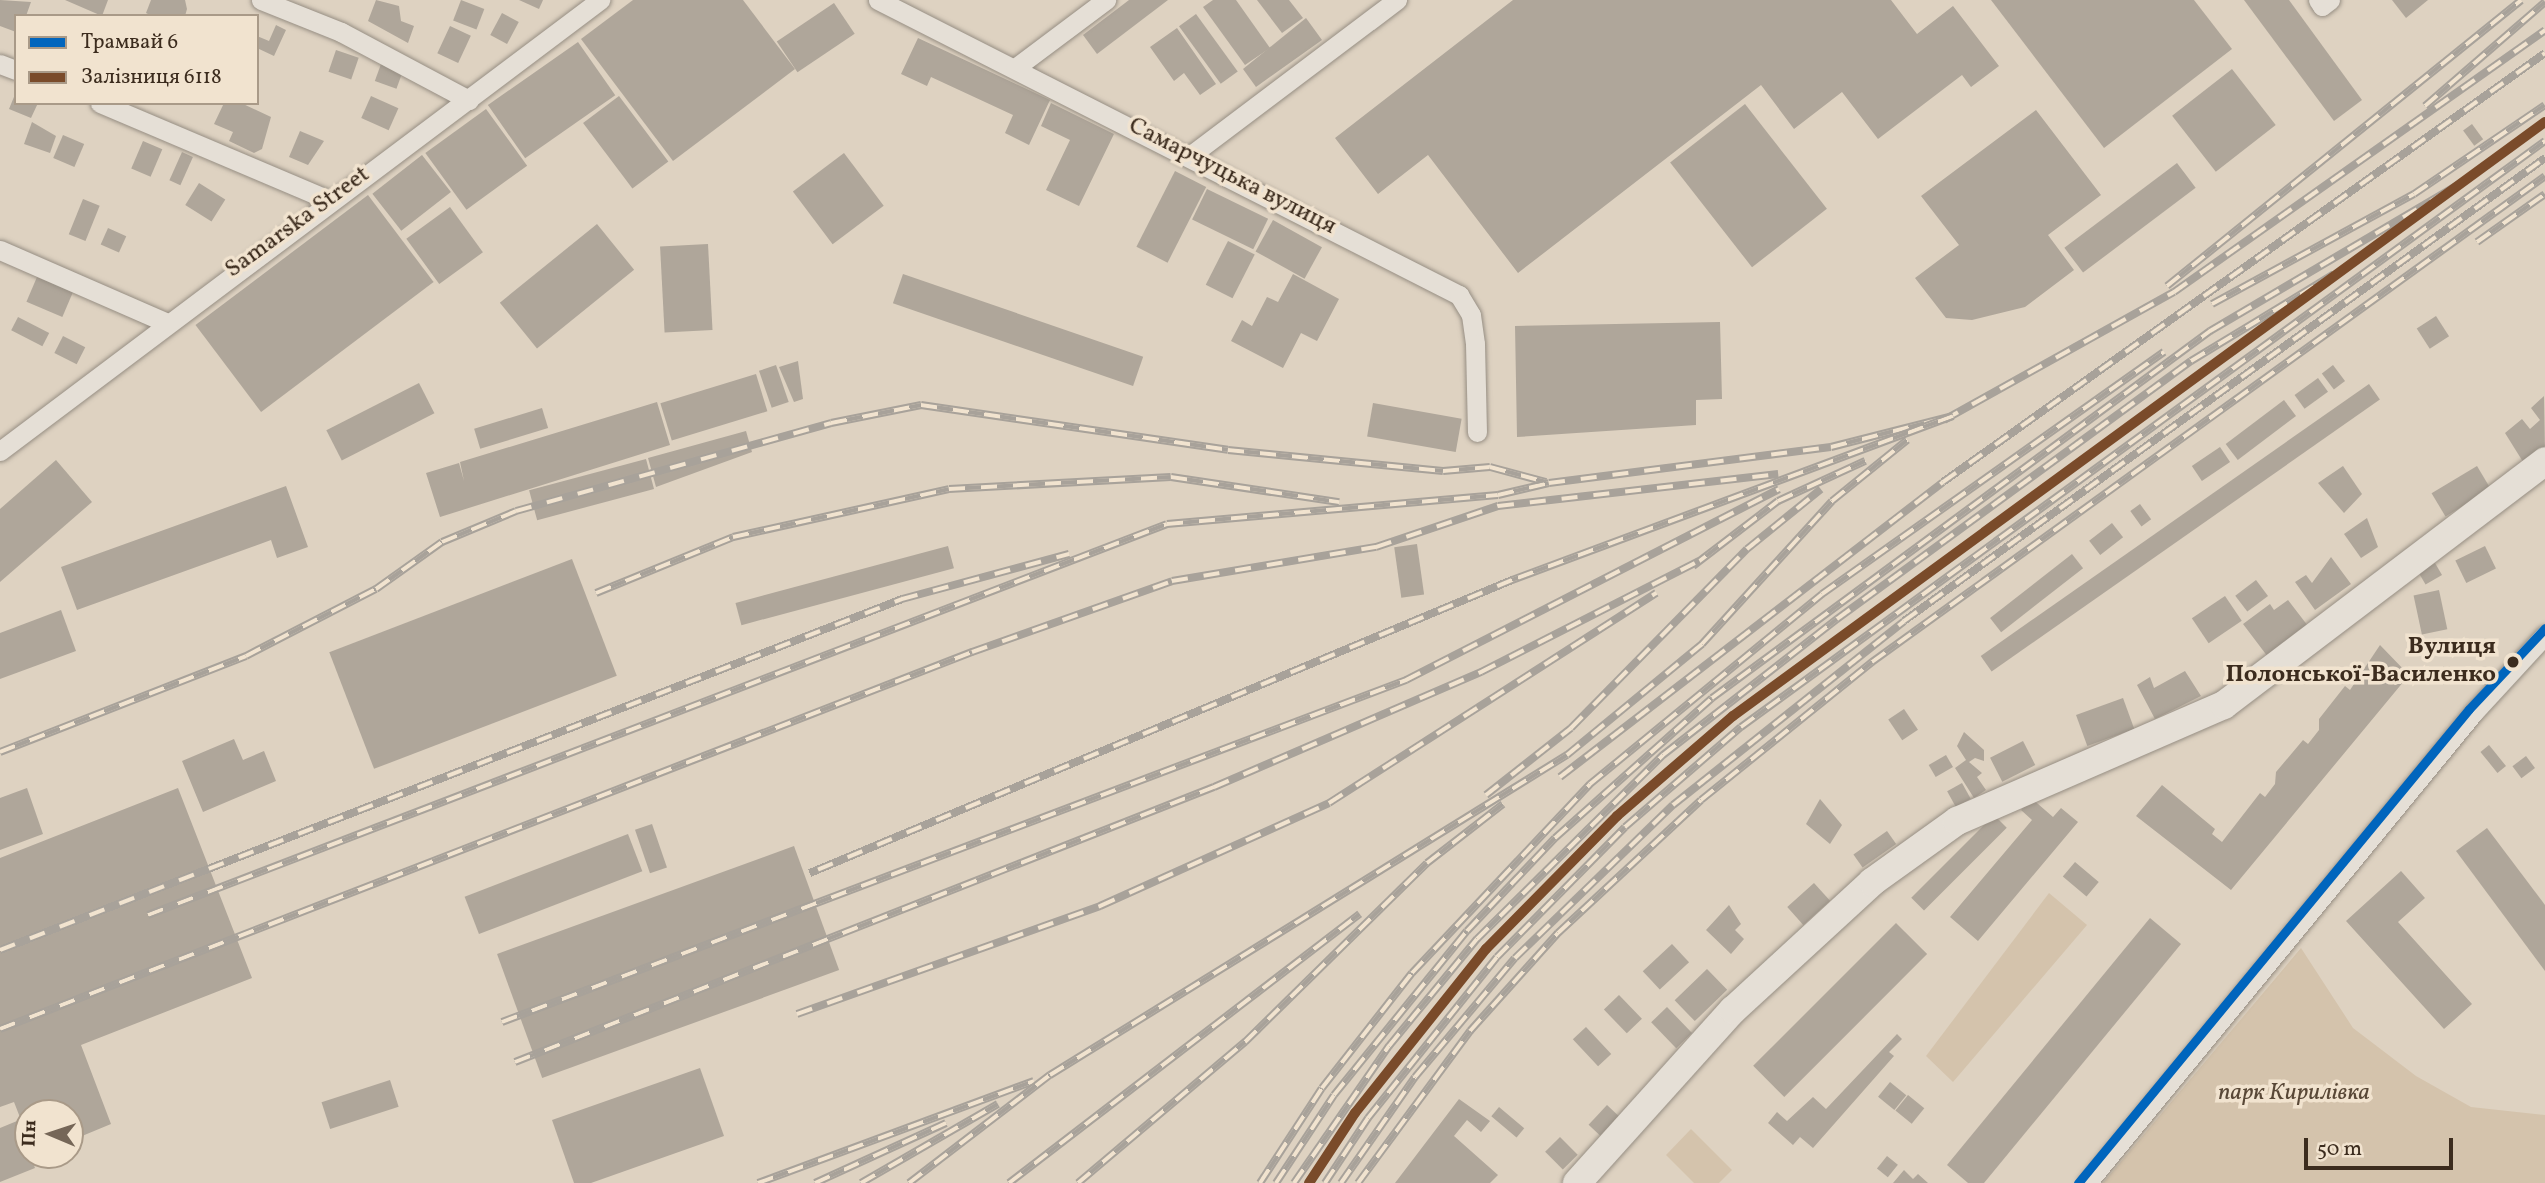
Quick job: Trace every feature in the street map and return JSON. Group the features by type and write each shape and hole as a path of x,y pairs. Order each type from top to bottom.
{"street":[{"path":"261,0 341,32 469,100"},
{"name":"Samarska Street","path":"0,451 8,430 165,321 469,100 600,0"},
{"name":"Самарчуцька вулиця","path":"878,0 1191,155 1459,295 1471,315 1475,344 1477,432"},
{"path":"1015,68 1106,0"},
{"path":"1191,155 1396,0"},
{"path":"105,105 328,200"},
{"path":"0,250 165,321"},
{"path":"1577,1183 1733,1010 1872,882 1957,821 2224,705 2544,465"},
{"path":"2087,1183 2473,713 2545,635"}],"green space":[{"path":"2049,893 2087,925 1953,1082 1926,1056"},
{"name":"парк Кирилівка","path":"2301,948 2353,1028 2416,1076 2471,1107 2545,1115 2545,1183 2103,1183"},
{"path":"1691,1129 1732,1170 1719,1183 1694,1183 1666,1155"}],"building":[{"path":"0,0 31,2 27,14 14,14 14,31 0,26"},
{"path":"65,0 108,0 103,14"},
{"path":"151,0 185,0 187,9 186,14 146,13"},
{"path":"376,0 399,6 401,21 414,26 408,43 368,21"},
{"path":"461,0 484,9 476,29 453,21"},
{"path":"519,0 543,0 539,9"},
{"path":"633,0 743,0 795,69 673,161 581,39"},
{"path":"1129,0 1168,0 1097,54 1083,35"},
{"path":"1213,0 1236,0 1270,48 1245,65 1203,7"},
{"path":"1257,0 1289,0 1303,18 1282,33"},
{"path":"1513,0 1891,0 1917,34 1953,6 1999,66 1971,87 1962,75 1878,139 1842,92 1794,129 1761,85 1518,273 1428,155 1378,194 1335,138"},
{"path":"1991,0 2194,0 2232,49 2104,148"},
{"path":"2244,0 2289,0 2362,100 2334,121"},
{"path":"2392,0 2428,0 2406,18"},
{"path":"834,3 855,34 797,72 777,42"},
{"path":"502,13 519,22 507,44 490,35"},
{"path":"1196,14 1238,71 1221,84 1179,26"},
{"path":"1306,18 1322,40 1256,87 1243,69"},
{"path":"276,25 286,30 274,56 259,49 259,37 269,41"},
{"path":"450,26 471,36 458,63 437,53"},
{"path":"1177,28 1216,84 1200,95 1184,73 1174,81 1150,47"},
{"path":"918,38 1050,100 1029,145 1005,133 1013,115 931,77 927,86 901,74"},
{"path":"578,42 615,95 525,158 488,105"},
{"path":"336,50 359,58 351,80 329,72"},
{"path":"381,64 403,72 396,89 375,81"},
{"path":"2232,69 2276,125 2216,172 2172,116"},
{"path":"371,96 398,108 389,130 361,118"},
{"path":"619,96 668,161 632,189 583,123"},
{"path":"14,97 14,105 37,105 31,118 9,109"},
{"path":"1051,103 1114,134 1079,206 1046,190 1070,140 1041,126"},
{"path":"1745,104 1827,209 1752,267 1670,162"},
{"path":"223,105 245,105 271,117 262,149 254,153 229,141 233,132 214,124"},
{"path":"486,109 527,166 466,210 425,153"},
{"path":"2036,110 2101,195 2048,235 2074,270 2025,307 1972,320 1946,318 1915,278 1959,245 1921,196"},
{"path":"32,122 56,136 50,153 24,144"},
{"path":"2472,124 2483,139 2474,146 2463,130"},
{"path":"300,131 324,141 308,165 289,157"},
{"path":"63,135 84,144 74,167 53,158"},
{"path":"143,141 162,149 151,177 131,169"},
{"path":"182,152 193,157 180,185 169,180"},
{"path":"844,153 884,206 833,244 793,192"},
{"path":"422,155 451,192 401,231 372,194"},
{"path":"2177,163 2196,188 2083,273 2064,248"},
{"path":"1175,171 1206,187 1168,263 1136,247"},
{"path":"199,183 225,199 212,221 185,205"},
{"path":"1207,189 1268,219 1253,249 1192,220"},
{"path":"368,195 434,282 261,412 195,325"},
{"path":"83,199 100,206 85,241 69,234"},
{"path":"450,207 483,252 439,284 406,239"},
{"path":"1273,220 1322,247 1305,279 1256,251"},
{"path":"597,224 634,270 537,349 500,303"},
{"path":"108,228 126,236 119,253 101,244"},
{"path":"1228,241 1255,255 1232,298 1206,285"},
{"path":"708,244 713,330 665,332 660,247"},
{"path":"903,274 1143,357 1133,386 893,303"},
{"path":"1293,274 1339,299 1317,341 1301,333 1283,368 1231,341 1242,320 1252,326 1267,297 1278,302"},
{"path":"37,277 73,292 62,317 26,302"},
{"path":"2436,316 2449,336 2430,349 2417,329"},
{"path":"18,317 49,333 42,346 11,330"},
{"path":"1720,322 1722,399 1696,400 1696,425 1517,437 1515,326"},
{"path":"63,336 85,347 77,364 54,353"},
{"path":"798,361 803,399 794,402 779,367"},
{"path":"776,365 789,402 772,408 759,371"},
{"path":"2333,365 2345,381 2334,389 2322,373"},
{"path":"756,374 767,411 672,441 660,403"},
{"path":"2318,378 2328,392 2305,409 2295,395"},
{"path":"419,383 434,413 342,461 326,430"},
{"path":"2369,384 2380,400 1992,671 1981,656"},
{"path":"2544,396 2545,452 2525,465 2505,433 2522,419 2530,429 2540,420 2531,408"},
{"path":"2284,400 2296,416 2238,460 2226,444"},
{"path":"657,402 670,445 440,517 426,473 459,463 464,481 460,462"},
{"path":"1373,403 1462,419 1456,452 1367,436"},
{"path":"542,408 548,428 480,449 474,429"},
{"path":"746,431 752,452 656,487 648,458"},
{"path":"2220,447 2230,462 2202,481 2192,466"},
{"path":"646,459 654,489 537,520 529,490"},
{"path":"56,460 92,502 0,582 0,509"},
{"path":"2343,466 2362,494 2344,513 2318,483"},
{"path":"2477,466 2491,489 2445,516 2432,493"},
{"path":"286,486 308,547 277,558 271,540 77,610 61,567"},
{"path":"2140,504 2151,519 2141,526 2130,511"},
{"path":"2367,518 2378,547 2361,558 2344,534"},
{"path":"2112,523 2123,537 2100,555 2089,541"},
{"path":"1417,544 1424,595 1401,598 1394,547"},
{"path":"948,546 954,568 741,625 735,603"},
{"path":"2485,546 2496,568 2466,583 2455,560"},
{"path":"2072,554 2083,568 2001,632 1990,618"},
{"path":"2331,557 2351,584 2315,610 2295,582 2306,575 2312,583"},
{"path":"572,559 617,676 374,769 329,652"},
{"path":"2435,563 2442,575 2426,585 2419,572"},
{"path":"2256,580 2268,596 2247,612 2235,596"},
{"path":"2439,590 2447,629 2422,635 2414,595"},
{"path":"2225,596 2242,621 2209,643 2192,618"},
{"path":"2288,600 2308,626 2268,657 2243,624 2270,604 2274,610"},
{"path":"61,610 76,651 0,679 0,633"},
{"path":"2380,645 2409,675 2231,890 2136,816 2162,785 2215,829 2212,834 2222,842 2260,793 2265,797 2275,784 2276,772 2303,740 2308,744 2319,730 2319,719 2345,686 2350,690"},
{"path":"2185,671 2201,696 2155,719 2137,685 2150,677 2154,688"},
{"path":"2123,698 2134,729 2087,746 2076,715"},
{"path":"1904,709 1918,730 1902,740 1888,720"},
{"path":"1964,732 1984,750 1984,761 1975,758 1969,762 1982,773 1977,777 1986,790 1974,798 1955,768 1966,760 1957,746"},
{"path":"234,739 243,760 264,751 276,781 203,812 182,761"},
{"path":"2023,741 2035,765 2002,782 1990,758"},
{"path":"2489,745 2506,766 2497,773 2480,752"},
{"path":"1946,755 1953,767 1936,777 1929,765"},
{"path":"2526,756 2535,768 2521,778 2512,766"},
{"path":"1962,783 1971,799 1956,807 1947,791"},
{"path":"27,788 43,834 0,850 0,798"},
{"path":"178,788 252,978 81,1045 111,1124 84,1135 84,1099 14,1099 14,1102 0,1107 0,858"},
{"path":"2031,798 2053,817 2061,808 2078,822 1978,941 1950,917 2032,820 2021,810"},
{"path":"1820,799 1842,825 1830,844 1806,824"},
{"path":"1994,815 2007,828 1924,910 1911,898"},
{"path":"652,824 667,867 650,873 635,830"},
{"path":"2487,828 2545,905 2545,971 2456,851"},
{"path":"1887,831 1896,844 1863,868 1853,855"},
{"path":"628,834 642,871 479,934 465,897"},
{"path":"794,846 839,970 542,1078 497,954"},
{"path":"2075,862 2099,882 2087,896 2063,877"},
{"path":"2401,871 2425,898 2398,922 2472,1004 2444,1029 2346,921"},
{"path":"1814,883 1830,901 1803,925 1787,907"},
{"path":"1729,905 1741,924 1735,930 1744,939 1731,954 1706,930"},
{"path":"2150,918 2181,944 1984,1183 1968,1183 1947,1165"},
{"path":"1896,923 1927,954 1784,1097 1753,1066"},
{"path":"1672,944 1689,962 1660,990 1643,971"},
{"path":"1707,969 1727,990 1695,1021 1675,1000"},
{"path":"1619,995 1642,1019 1627,1033 1604,1010"},
{"path":"1667,1007 1692,1033 1676,1048 1651,1022"},
{"path":"1586,1027 1611,1054 1598,1066 1573,1039"},
{"path":"1897,1034 1902,1039 1889,1052 1894,1056 1813,1148 1800,1137 1793,1145 1768,1123 1777,1112 1787,1121 1813,1097 1826,1109"},
{"path":"700,1068 724,1136 591,1183 574,1183 552,1120"},
{"path":"390,1080 399,1107 330,1129 322,1102"},
{"path":"1890,1082 1906,1095 1894,1110 1878,1097"},
{"path":"1908,1095 1924,1108 1912,1124 1895,1111"},
{"path":"1459,1099 1490,1121 1481,1132 1467,1120 1454,1136 1498,1175 1490,1183 1395,1183"},
{"path":"1607,1105 1619,1116 1600,1136 1589,1125"},
{"path":"1499,1107 1524,1128 1517,1137 1491,1116"},
{"path":"14,1122 14,1169 32,1169 0,1182 0,1128"},
{"path":"1560,1137 1578,1155 1563,1170 1545,1152"},
{"path":"1887,1156 1898,1165 1888,1177 1877,1168"},
{"path":"1904,1170 1913,1179 1918,1174 1928,1183 1893,1183"}],"railway":[{"path":"2167,286 2521,0"},
{"path":"2425,106 2545,2"},
{"path":"1944,420 2174,292 2545,30"},
{"path":"1560,777 1943,482 2545,53"},
{"path":"2212,304 2414,194 2545,105"},
{"path":"1325,1183 1368,1118 1497,957 1625,827 1741,727 2545,141"},
{"path":"1341,1183 1415,1077 1515,958 1673,805 1904,621 2545,158"},
{"path":"1358,1183 1470,1031 1558,933 1701,800 1872,662 2545,176"},
{"path":"1276,1183 1334,1095 1467,931 1555,838 1712,698 2210,331 2463,182"},
{"path":"2477,242 2545,194"},
{"path":"1294,1183 1389,1046 1477,939 1663,755 1837,619 2191,361 2334,274"},
{"path":"1260,1183 1322,1088 1412,973 1590,784 1822,594 2164,352"},
{"path":"0,752 246,656 376,589 442,542 516,511 831,423 921,405 1228,450 1443,471 1490,467 1546,482"},
{"path":"148,915 1167,524 1498,495 1549,483 1831,447 1953,416 1512,580 810,873"},
{"path":"909,1183 1050,1075 1567,755 1702,644 1832,501 1907,440"},
{"path":"1693,566 1778,501 1865,461"},
{"path":"0,1029 972,652 1172,581 1376,547 1498,506 1778,474"},
{"path":"596,593 733,537 949,489 1171,477 1339,502"},
{"path":"502,1022 1406,680 1779,489"},
{"path":"1486,795 1571,728 1747,549 1821,489"},
{"path":"0,950 902,599 1069,554"},
{"path":"515,1062 1214,787 1481,672 1699,561"},
{"path":"797,1014 1100,906 1329,803 1656,593"},
{"path":"1078,1183 1245,1042 1427,863 1503,804"},
{"path":"1009,1183 1360,914"},
{"path":"758,1183 1034,1081"},
{"path":"861,1183 998,1104"},
{"path":"815,1183 946,1123"}],"tram line":[{"name":"6","path":"2078,1183 2469,709 2545,628"}],"rail line":[{"name":"6118","path":"1309,1183 1355,1113 1486,949 1617,816 1733,716 2545,122"}],"place":[{"name":"Вулиця Полонської-Василенко","path":"2513,662"}]}
